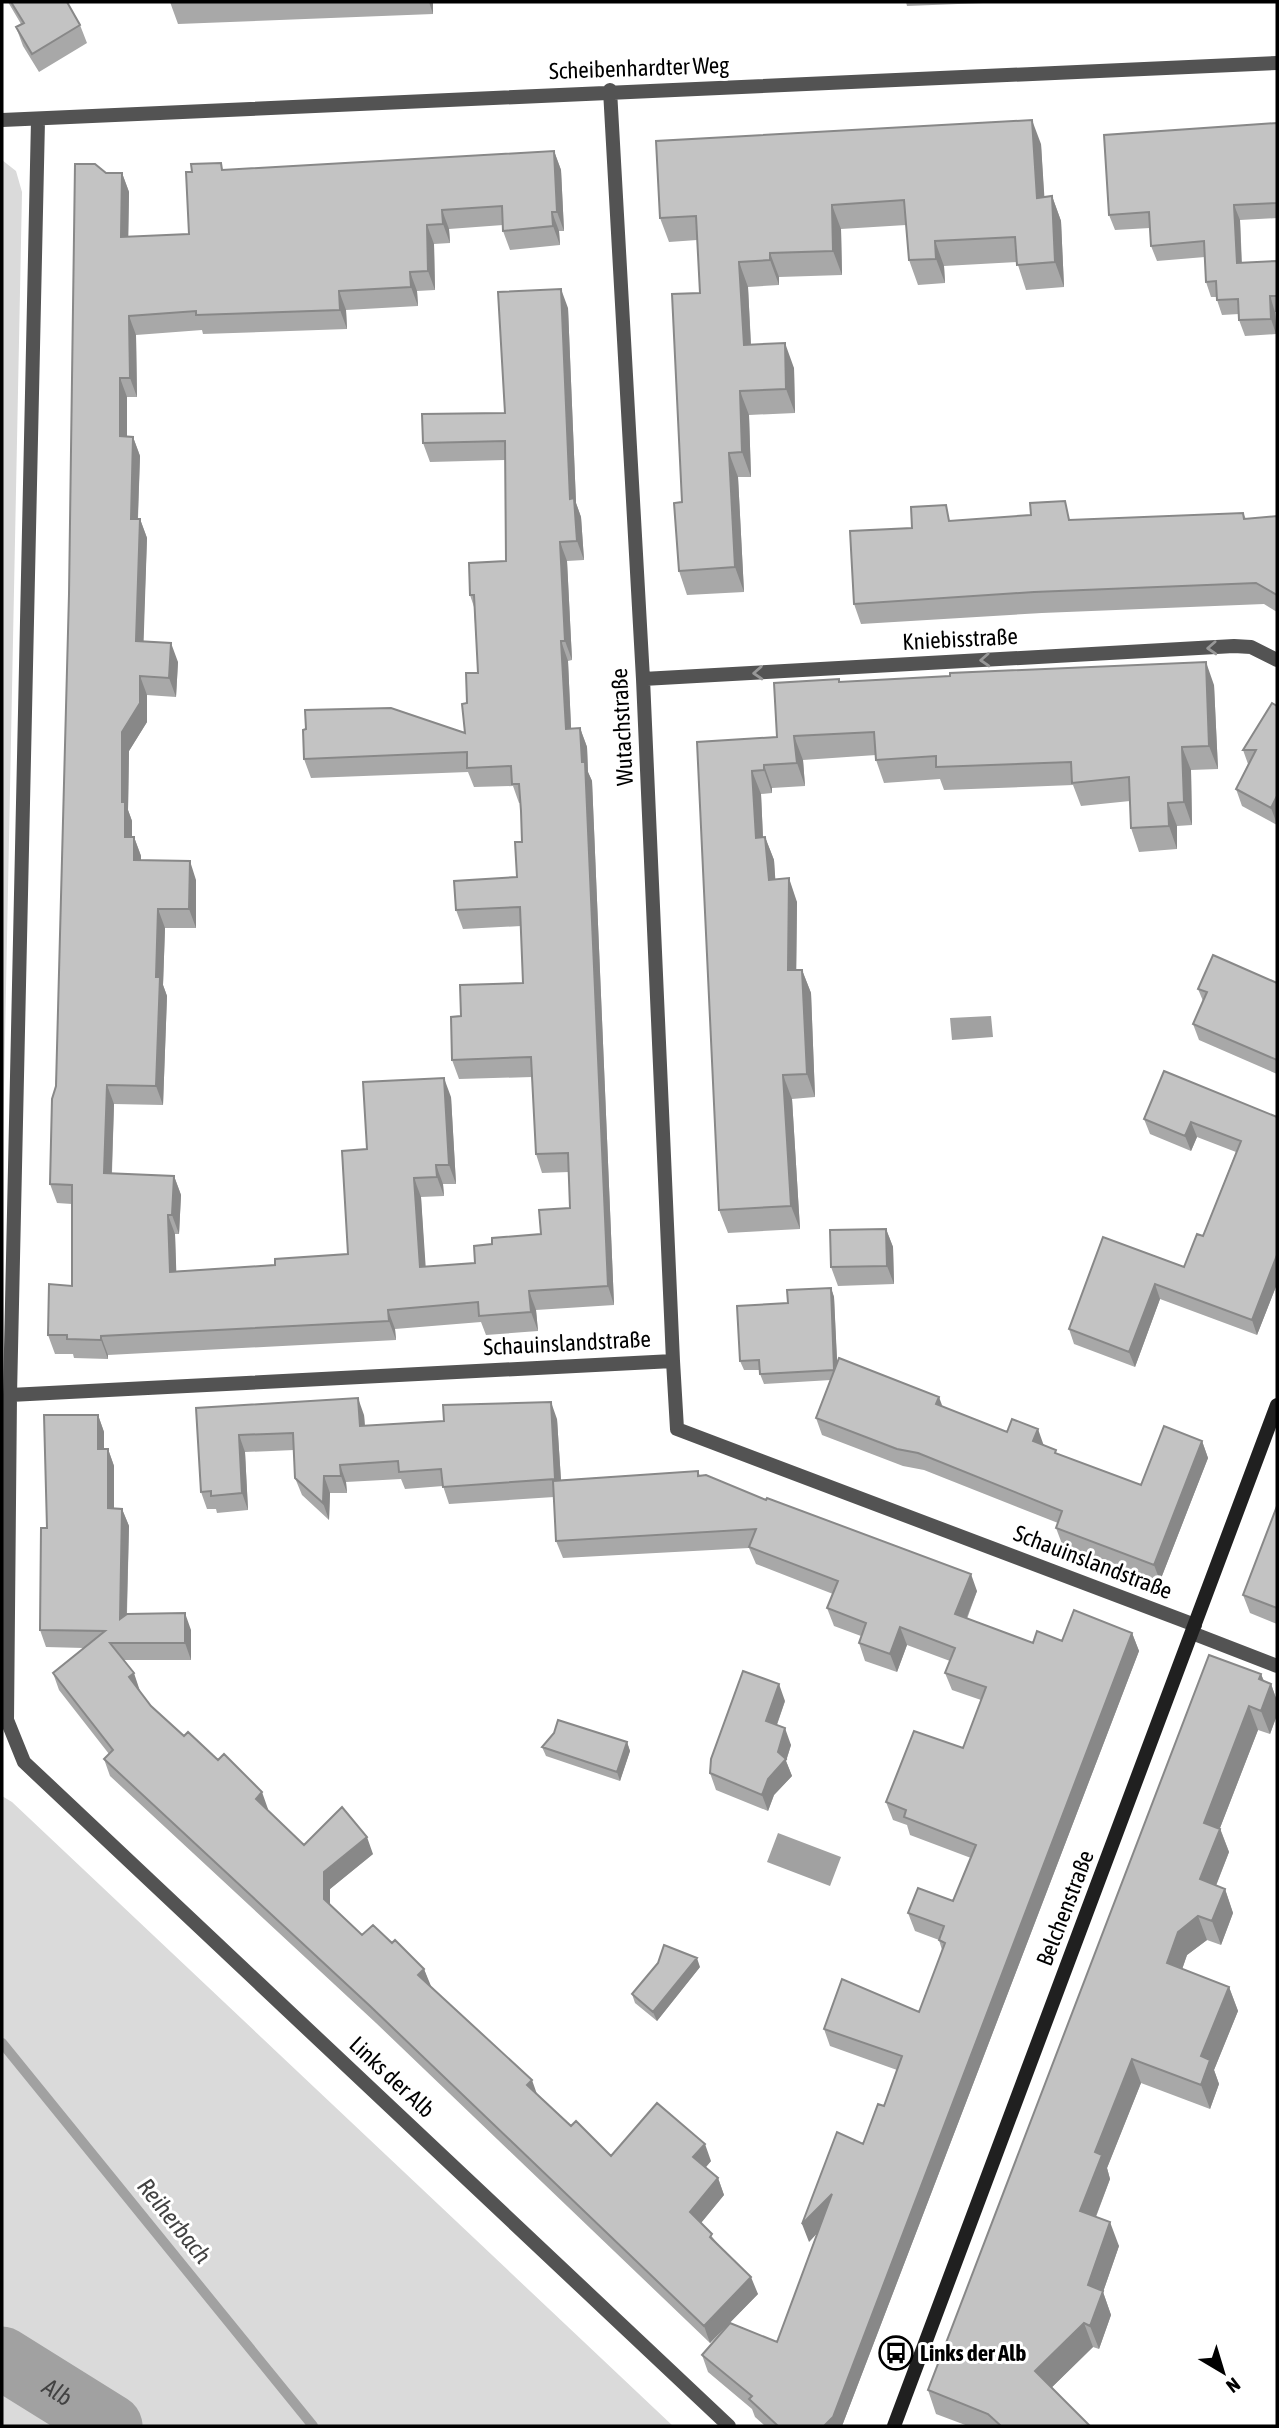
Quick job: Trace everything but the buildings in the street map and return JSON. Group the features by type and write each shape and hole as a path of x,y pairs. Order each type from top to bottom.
{"street":[{"name":"Scheibenhardter Weg","path":"2,120 610,90 854,84 1277,63"},
{"name":"Wutachstraße","path":"610,90 643,679 673,1361"},
{"path":"10,1395 38,120"},
{"name":"Kniebisstraße","path":"643,679 1234,646 1251,647 1277,660"},
{"name":"Schauinslandstraße","path":"10,1395 673,1361 677,1429 1194,1629 1277,1666"},
{"name":"Links der Alb","path":"10,1395 7,1720 24,1762 729,2426"},
{"name":"Belchenstraße","path":"894,2426 1277,1405"}],"shaded area":[{"path":"2,160 16,171 22,192 2,1188"},
{"path":"991,1016 993,1037 952,1040 950,1018"},
{"path":"2,1796 12,1802 673,2426 2,2426"},
{"path":"778,1833 841,1857 830,1886 767,1862"}],"waterway":[{"name":"Reiherbach","path":"2,2043 313,2426"},
{"name":"Alb","path":"2,2358 111,2426"}],"place":[{"name":"Links der Alb","path":"896,2353"}]}
